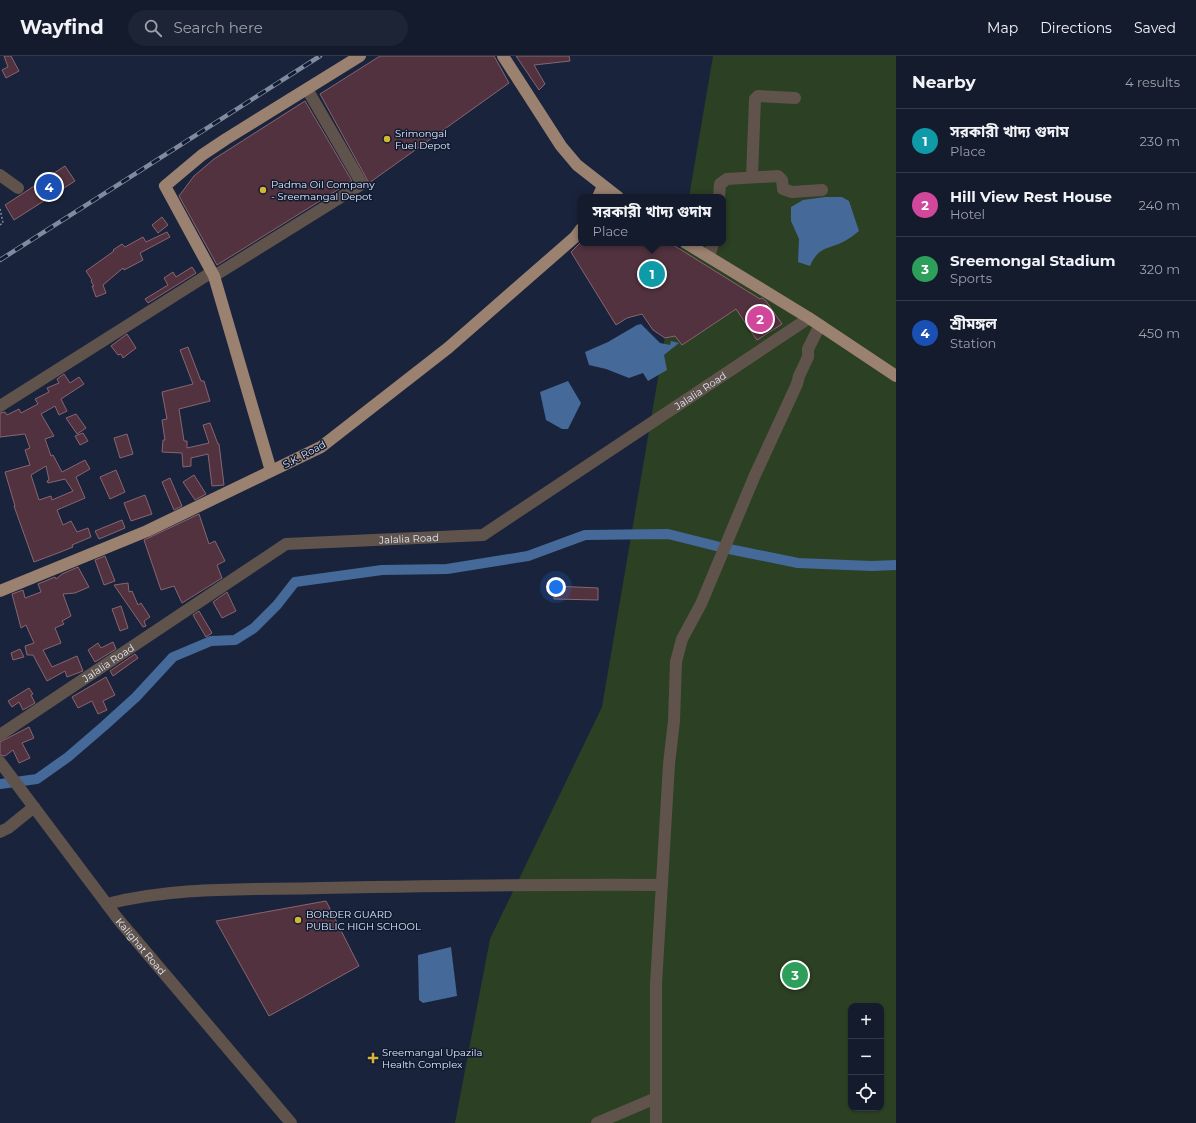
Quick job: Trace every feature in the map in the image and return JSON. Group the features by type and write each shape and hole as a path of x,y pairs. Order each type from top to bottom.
{"main road":[{"path":"271,471 213,274 165,186 202,155 360,56"},
{"path":"503,56 561,146 600,191"},
{"name":"S.K. Road","path":"0,591 147,530 322,447 448,348 578,233"},
{"path":"691,246 809,318 896,376"}],"street":[{"path":"0,406 362,184 307,89"},
{"path":"752,177 755,99 758,96 795,98"},
{"path":"0,175 18,188"},
{"path":"719,194 720,184 727,179 752,177 778,176 782,180 783,189 792,192 822,190"},
{"path":"709,257 712,246"},
{"name":"Jalalia Road","path":"0,735 286,544 483,535 809,318"},
{"path":"656,1123 656,984 669,764 674,721 676,662 682,639 701,604 755,475 798,384 798,376 808,357 808,349 820,326"},
{"name":"Kalighat Road","path":"0,762 107,904 291,1123"},
{"path":"0,832 8,828 34,807"},
{"path":"107,904 132,898 181,892 366,887 662,885"},
{"path":"597,1123 656,1098"}],"path":[{"path":"0,209 3,223 0,225"}],"green space":[{"path":"713,56 896,56 896,1123 455,1123 490,939 602,707 680,246 726,246 726,194 690,194"}],"water":[{"path":"825,197 842,197 849,201 859,231 845,241 820,252 810,266 798,262 799,239 791,221 791,207 803,200"},
{"path":"641,324 660,343 670,345 671,341 679,343 664,355 667,370 648,381 643,373 629,378 606,369 589,365 585,352 608,342"},
{"path":"568,381 581,403 568,429 562,429 546,420 540,392"},
{"path":"451,947 457,996 423,1003 419,1000 418,955"}],"building":[{"path":"4,56 11,56 19,71 6,78 2,70 8,67"},
{"name":"Srimongal Fuel Depot","path":"380,56 494,56 509,83 369,183 320,94"},
{"path":"516,56 569,56 570,61 534,65 545,84 539,90"},
{"name":"Padma Oil Company - Sreemangal Depot","path":"305,101 352,181 217,265 179,196 194,176 214,159"},
{"path":"65,166 75,181 14,220 5,205"},
{"path":"162,217 168,225 158,233 152,225"},
{"path":"167,232 170,237 140,253 143,260 124,270 123,268 103,285 106,293 96,297 92,286 94,286 91,281 92,280 86,271 122,244 125,247 143,237 146,242"},
{"path":"578,245 675,246 760,299 762,298 766,301 782,324 757,340 736,309 682,345 675,336 665,338 653,330 642,314 627,318 616,325 571,252"},
{"path":"192,267 196,273 148,303 145,299 168,285 164,278 173,272 176,277"},
{"path":"127,334 136,348 123,358 121,354 118,355 111,346"},
{"path":"188,347 201,381 204,381 210,401 179,409 184,441 187,441 187,448 209,443 203,425 210,423 219,444 224,485 212,486 208,454 191,458 191,466 183,467 182,453 162,452 163,440 165,440 162,420 167,419 162,392 193,384 180,350"},
{"path":"64,374 70,383 79,377 84,384 61,399 67,411 59,415 55,406 41,414 54,436 45,439 51,456 53,455 62,472 85,460 90,469 76,477 85,498 57,510 63,525 71,521 77,532 88,528 91,537 72,545 73,547 34,562 14,506 5,472 30,465 25,450 30,448 25,434 0,437 0,413 5,412 7,415 19,409 21,413 38,404 35,399 49,392 47,388 59,383 57,379","holes":["46,466 49,480 47,481 48,483 65,479 73,491 52,500 51,496 39,500 31,475"]},
{"path":"76,414 86,428 77,434 66,418"},
{"path":"83,433 88,441 80,445 75,436"},
{"path":"127,434 133,454 120,458 114,438"},
{"path":"116,470 125,492 110,499 100,477"},
{"path":"194,475 206,494 195,500 183,482"},
{"path":"170,478 182,506 174,510 162,482"},
{"path":"145,495 152,514 131,521 124,503"},
{"path":"199,514 209,544 215,541 225,561 217,565 222,578 182,603 174,586 161,590 144,540"},
{"path":"122,520 125,528 99,539 95,531"},
{"path":"105,556 115,581 104,585 95,560"},
{"path":"78,567 89,587 75,593 63,594 71,616 62,621 64,624 55,628 61,643 43,650 52,667 77,656 83,671 67,677 65,671 47,681 33,655 27,655 25,646 34,643 26,625 21,628 12,594 23,590 25,598 41,592 38,584 55,577 56,579 62,574"},
{"path":"128,583 129,592 132,591 138,605 141,603 150,617 144,621 146,626 143,627 114,585"},
{"path":"554,586 598,588 598,600 554,599"},
{"path":"227,592 236,611 222,618 213,602"},
{"path":"121,606 128,628 120,631 112,609"},
{"path":"199,611 212,633 206,637 193,615"},
{"path":"113,642 116,649 95,662 88,650 98,643 101,648"},
{"path":"20,649 24,657 13,660 11,653"},
{"path":"135,654 138,658 113,676 110,671"},
{"path":"106,677 115,695 103,701 107,710 98,714 92,701 78,708 72,697"},
{"path":"29,688 33,694 31,695 35,703 23,710 19,702 12,707 8,701"},
{"path":"29,727 34,738 22,743 30,758 19,763 13,750 5,756 0,755 0,742"},
{"path":"326,901 359,966 269,1016 216,921"}],"waterway":[{"path":"0,784 37,779 68,757 104,726 136,697 173,657 211,641 235,640 254,628 277,605 295,582 382,570 447,569 528,556 585,535 668,534 724,548 798,563 872,566 896,565"}],"railway":[{"path":"0,260 320,56"}],"place":[{"name":"Srimongal Fuel Depot","path":"387,139"},
{"name":"শ্রীমঙ্গল","path":"49,187"},
{"name":"Padma Oil Company - Sreemangal Depot","path":"263,190"},
{"name":"সরকারী খাদ্য গুদাম","path":"652,274"},
{"name":"Hill View Rest House","path":"760,319"},
{"name":"BORDER GUARD PUBLIC HIGH SCHOOL","path":"298,920"},
{"name":"Sreemongal Stadium","path":"795,975"},
{"name":"Sreemangal Upazila Health Complex","path":"373,1058"}]}
